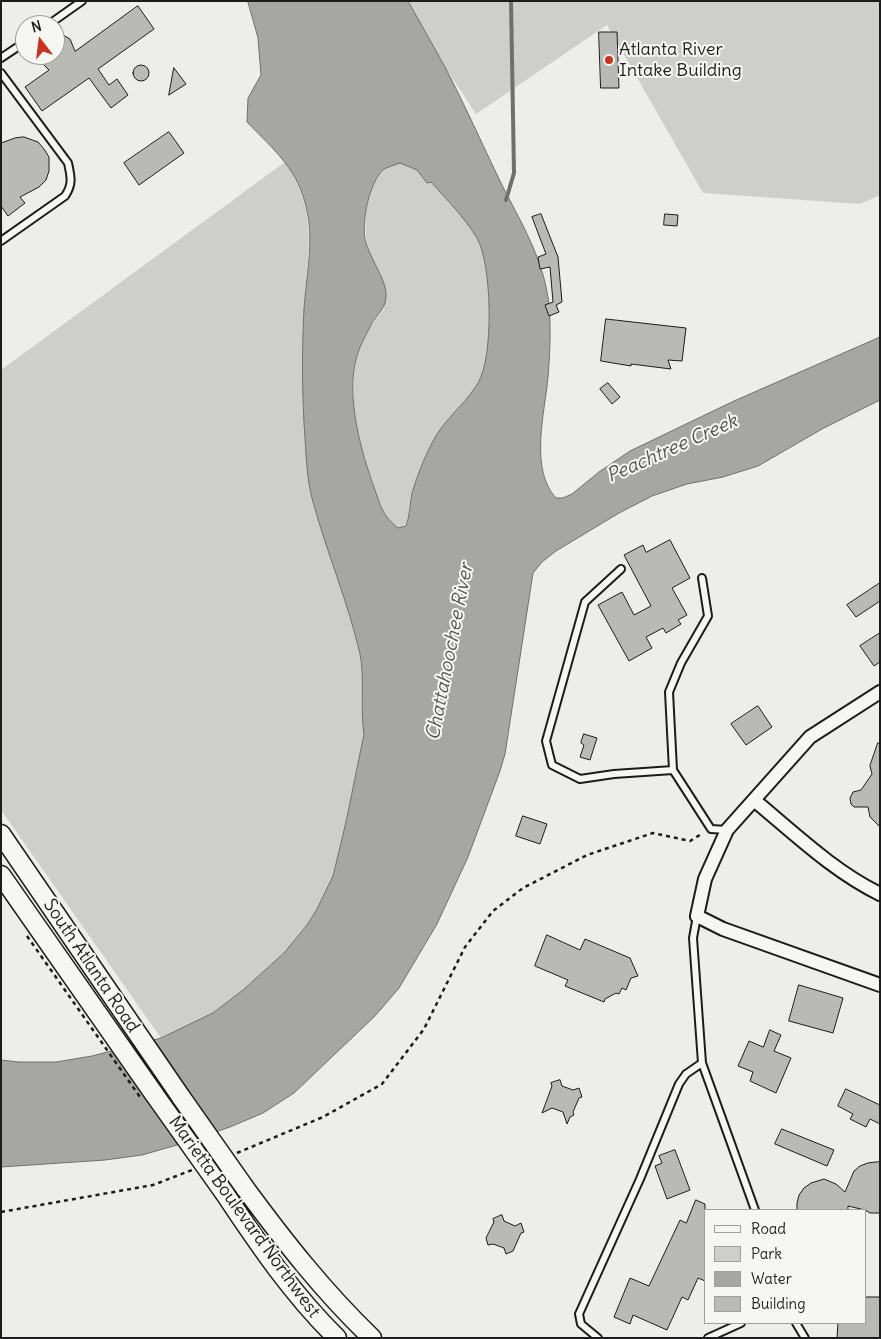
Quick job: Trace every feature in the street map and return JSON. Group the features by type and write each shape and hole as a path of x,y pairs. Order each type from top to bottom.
{"main road":[{"name":"South Atlanta Road","path":"1,834 181,1097"},
{"name":"South Atlanta Road","path":"1,875 35,935 149,1099"},
{"name":"Marietta Boulevard Northwest","path":"181,1097 280,1236 308,1271 372,1338"},
{"name":"Marietta Boulevard Northwest","path":"149,1099 225,1194 290,1286 337,1338"}],"street":[{"path":"880,692 810,737 727,830 705,879 697,916 723,929 880,985"},
{"path":"754,800 859,884 880,894"}],"lane":[{"path":"62,15 82,1"},
{"path":"1,58 15,49"},
{"path":"1,73 68,163 71,177 71,187 65,196 1,241"},
{"path":"621,569 585,602 546,741 552,765 580,779 614,774 673,770"},
{"path":"702,578 708,616 681,663 669,692 673,770 711,829 727,830"},
{"path":"697,916 693,938 702,1063 755,1209"},
{"path":"598,1338 580,1324 578,1314 640,1179 679,1084 686,1074 702,1063"},
{"path":"708,1338 739,1324"},
{"path":"797,1324 805,1338"}],"path":[{"path":"234,1154 323,1117 382,1084 424,1030 465,947 493,911 523,888 587,855 653,833 690,841 711,829"},
{"path":"35,935 149,1099"},
{"path":"189,1166 195,1174"},
{"path":"1,1212 153,1184 198,1168"}],"green space":[{"path":"409,1 880,1 880,195 860,204 703,193 607,25 476,114 425,37"},
{"path":"285,162 296,181 303,200 309,234 303,360 307,464 312,499 344,596 360,654 364,734 333,876 307,925 284,953 243,990 213,1013 161,1038 1,810 1,370"},
{"path":"400,163 417,170 427,183 431,182 461,216 477,238 486,268 489,333 487,353 478,383 448,420 429,449 416,480 405,526 397,528 381,507 364,458 354,408 353,391 354,374 361,345 371,326 384,309 368,250 366,236 367,206 371,191 379,175 387,168"}],"water":[{"path":"248,1 408,1 460,96 531,242 542,272 549,305 550,332 549,368 542,423 541,456 543,472 548,486 556,498 563,498 572,494 599,472 630,451 734,401 880,337 880,400 822,429 758,466 723,477 687,484 652,496 619,513 556,551 542,562 533,573 505,754 468,857 437,924 399,988 375,1016 294,1093 263,1113 230,1127 142,1155 105,1160 1,1167 1,1060 56,1062 92,1056 161,1038 213,1013 243,990 284,953 307,925 333,876 346,822 364,734 360,654 350,615 313,502 308,473 302,366 304,309 310,247 307,211 292,172 247,122 248,98 261,75 258,38","holes":["400,163 417,170 427,183 431,182 449,202 477,238 486,268 489,333 487,353 478,383 442,427 432,443 423,461 412,493 406,526 398,528 383,511 370,475 356,423 353,388 358,352 371,325 384,306 386,298 385,286 365,239 366,212 370,193 378,176 387,168"]}],"building":[{"path":"138,6 154,29 98,69 109,85 117,79 128,95 111,108 89,78 42,111 25,87 49,70 44,65 65,65 65,36 70,39 75,51"},
{"name":"Atlanta River Intake Building","path":"599,32 617,32 619,88 601,88"},
{"path":"141,65 147,67 149,73 147,79 141,81 135,79 133,73 135,67"},
{"path":"174,68 186,84 169,95"},
{"path":"169,132 184,153 139,185 124,163"},
{"path":"24,137 38,142 44,149 49,157 49,171 46,180 39,187 20,197 25,203 8,216 1,206 1,143"},
{"path":"541,214 558,257 562,302 556,305 559,312 549,316 545,305 553,302 550,267 540,269 538,257 546,254 532,217"},
{"path":"665,214 678,215 677,226 664,225"},
{"path":"606,319 686,328 682,361 668,360 671,369 631,364 631,366 601,361"},
{"path":"608,383 620,397 612,404 600,389"},
{"path":"670,540 690,578 672,588 687,615 678,620 681,624 666,633 663,628 646,637 652,648 629,661 598,605 622,592 634,615 651,606 624,555 643,545 646,552"},
{"path":"880,583 880,601 856,617 847,605"},
{"path":"880,633 880,662 874,666 860,646"},
{"path":"758,706 772,727 746,745 731,724"},
{"path":"584,734 597,738 590,760 580,757 584,745 581,743"},
{"path":"878,743 880,743 880,827 870,817 868,807 854,807 851,804 850,798 853,792 861,790 872,774 870,766"},
{"path":"523,816 547,824 540,844 516,836"},
{"path":"547,935 580,950 585,939 630,958 638,976 631,978 626,990 622,988 619,994 616,993 605,999 604,1002 565,986 568,980 535,966"},
{"path":"799,985 843,998 833,1033 789,1021"},
{"path":"770,1030 781,1035 774,1051 791,1058 776,1093 750,1081 753,1072 738,1066 749,1041 763,1047"},
{"path":"560,1080 562,1086 573,1090 579,1088 582,1097 579,1098 573,1112 574,1115 570,1117 567,1124 563,1112 552,1108 542,1113 552,1086 551,1083"},
{"path":"846,1089 880,1105 880,1124 870,1119 866,1127 850,1119 853,1114 838,1106"},
{"path":"782,1129 834,1150 827,1166 775,1144"},
{"path":"675,1150 690,1190 667,1199 655,1166 662,1163 659,1156"},
{"path":"880,1162 880,1213 870,1213 866,1209 848,1206 848,1209 797,1209 799,1195 811,1183 824,1179 836,1184 845,1192 854,1171 868,1163"},
{"path":"696,1200 705,1204 704,1281 698,1278 688,1300 682,1297 667,1330 633,1315 630,1324 614,1317 630,1278 649,1286 680,1220 686,1223"},
{"path":"502,1215 504,1221 515,1226 521,1223 524,1232 521,1233 513,1251 506,1254 504,1248 493,1244 488,1245 486,1238 494,1222 493,1219"},
{"path":"866,1297 880,1297 880,1338 837,1338 838,1324 866,1324"}],"waterway":[{"path":"506,200 514,173 511,1"}],"place":[{"name":"Atlanta River Intake Building","path":"609,60"}],"water label":[{"name":"Peachtree Creek","path":"672,449"},
{"name":"Chattahoochee River","path":"450,652"}]}
